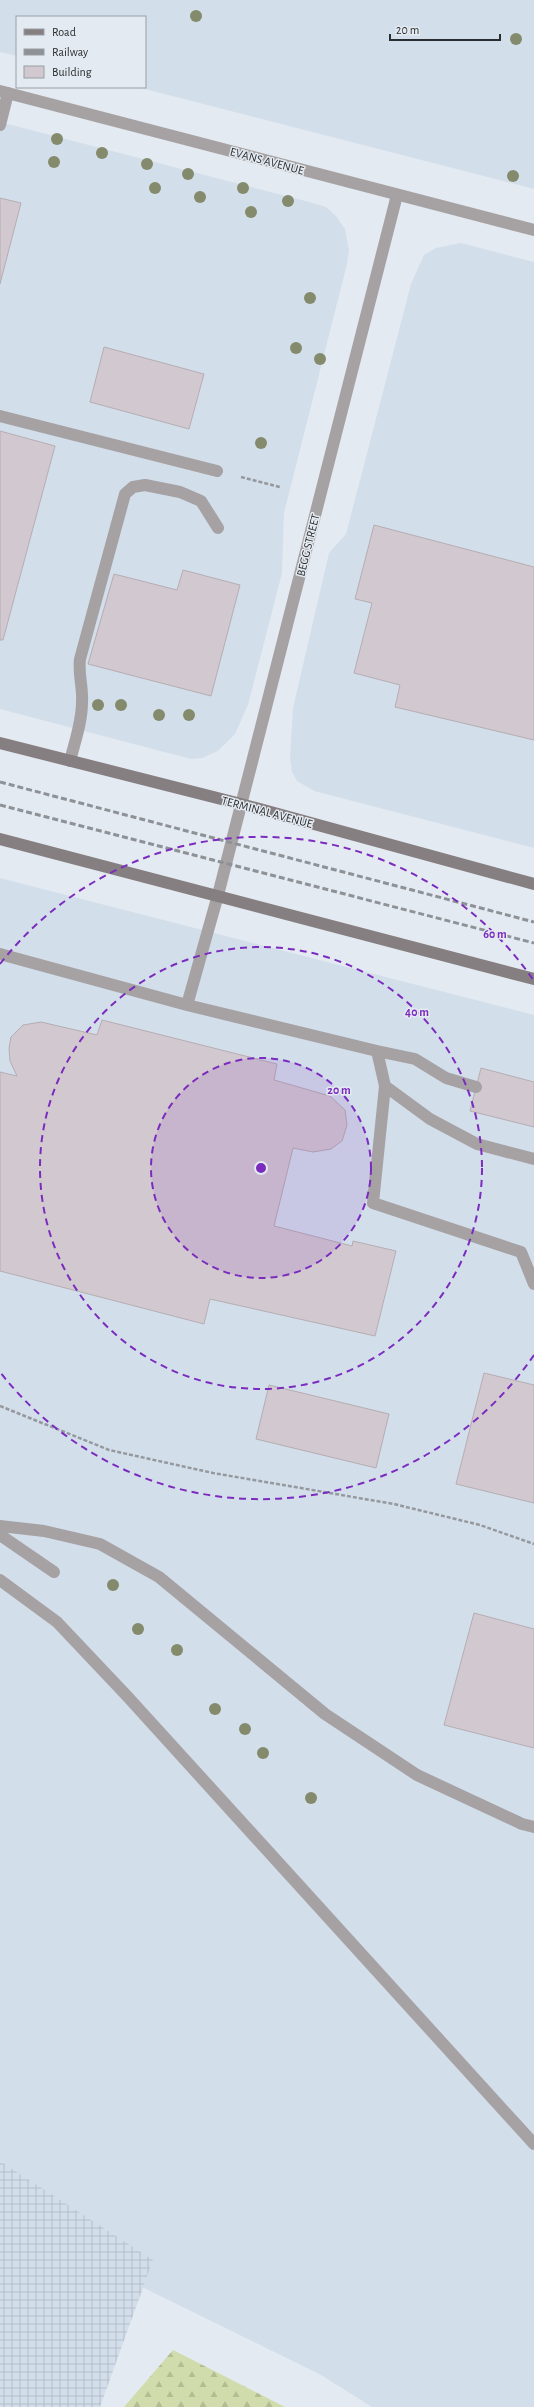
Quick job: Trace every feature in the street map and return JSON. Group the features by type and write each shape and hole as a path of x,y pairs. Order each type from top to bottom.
{"main road":[{"name":"TERMINAL AVENUE","path":"0,743 241,804 534,884"},
{"path":"0,839 534,979"}],"street":[{"path":"0,125 4,92"},
{"name":"EVANS AVENUE","path":"4,92 534,230"},
{"name":"BEGG STREET","path":"187,1005 218,896 397,194"},
{"path":"0,416 217,471"},
{"path":"70,761 81,721 82,702 78,672 80,659 125,494 133,487 145,485 180,492 201,501 218,528"},
{"path":"0,954 187,1005 415,1059 446,1078 476,1087"},
{"path":"377,1051 385,1086 373,1203 521,1252 534,1284"},
{"path":"385,1086 430,1119 477,1144 534,1159"},
{"path":"0,1526 44,1531 100,1544 159,1577 325,1714 417,1775 522,1824 534,1827"},
{"path":"0,1534 54,1572"},
{"path":"0,1580 57,1622 127,1696 534,2144"}],"path":[{"path":"217,471 280,487"},
{"path":"0,1406 109,1450 213,1473 394,1504 480,1525 534,1544"}],"shaded area":[{"path":"0,0 534,0 534,189 141,88 146,88 146,16 16,16 16,56 0,52"},
{"path":"0,122 326,207 337,217 345,229 349,250 347,264 284,513 282,573 248,705 235,734 218,751 202,758 191,759 0,709"},
{"path":"461,243 534,262 534,848 314,791 297,781 292,772 290,758 293,708 329,553 346,534 411,284 424,255 436,248"},
{"path":"0,878 534,1015 534,2407 372,2407 321,2375 87,2260 149,2258 0,2161"},
{"path":"0,2161 153,2260 100,2407 0,2407"}],"green space":[{"path":"173,2350 285,2407 124,2407"}],"building":[{"path":"0,198 21,203 0,284"},
{"path":"104,347 204,374 189,429 90,402"},
{"path":"0,431 55,446 3,640 0,640"},
{"path":"374,525 534,567 534,740 395,707 400,685 354,673 372,603 355,599"},
{"path":"183,570 240,585 211,696 88,664 114,574 177,590"},
{"path":"102,1020 277,1064 274,1080 330,1096 345,1110 347,1125 342,1141 331,1149 313,1152 293,1148 274,1226 352,1246 353,1241 396,1251 375,1336 210,1299 204,1324 0,1271 0,1072 17,1076 10,1061 9,1048 11,1037 23,1025 41,1022 97,1035"},
{"path":"481,1068 534,1082 534,1127 470,1111"},
{"path":"484,1373 534,1385 534,1503 456,1484"},
{"path":"269,1385 389,1414 376,1468 256,1439"},
{"path":"474,1613 534,1629 534,1748 444,1725"}],"railway":[{"path":"0,782 534,922"},
{"path":"0,805 534,943"}]}
